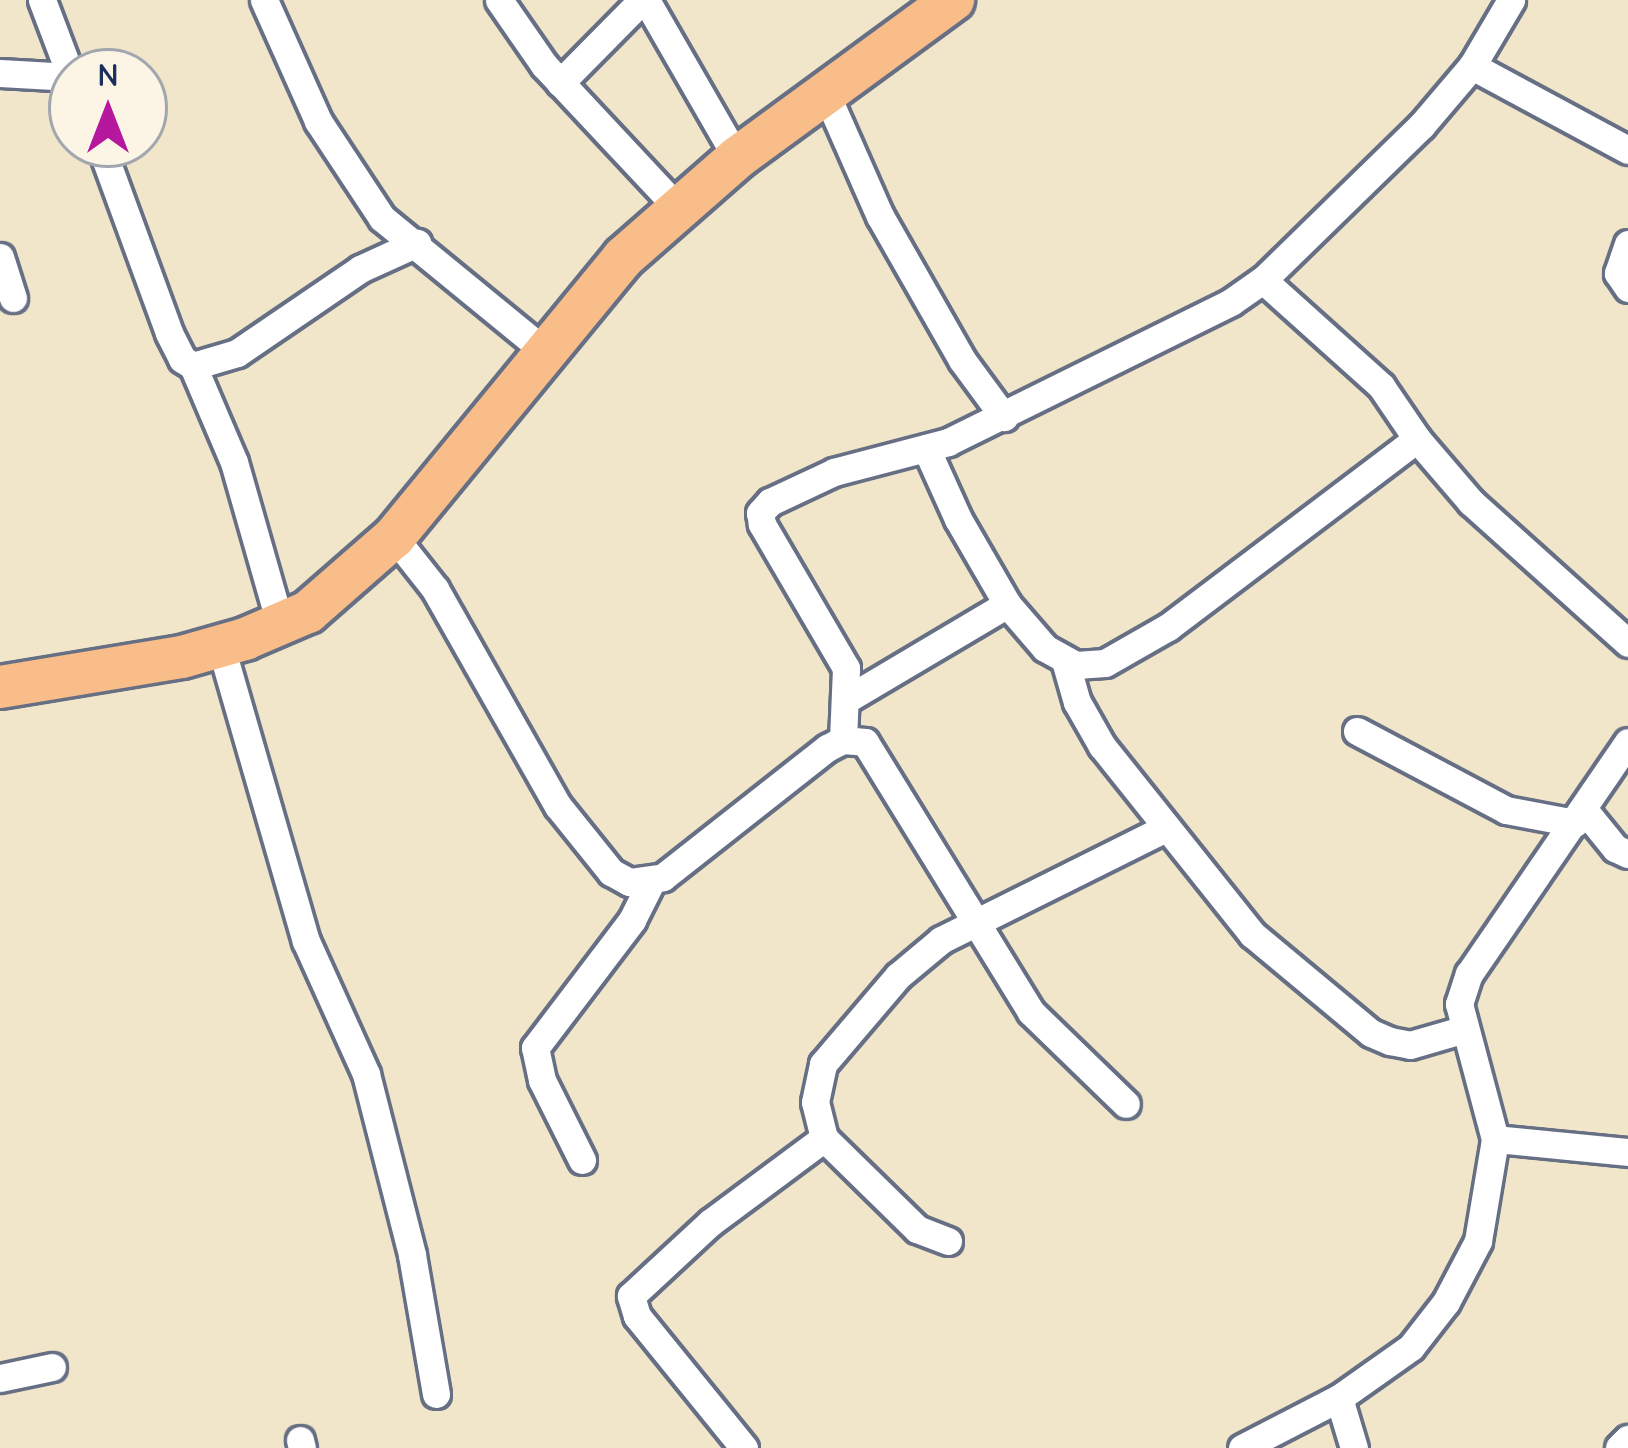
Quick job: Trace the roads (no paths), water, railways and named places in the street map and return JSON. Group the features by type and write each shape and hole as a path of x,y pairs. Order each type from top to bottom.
{"main road":[{"path":"0,687 220,647 308,612 394,537 624,256 737,158 826,96 912,15 953,0"}],"street":[{"path":"42,0 60,48"},
{"path":"264,0 318,122 382,218 548,354"},
{"path":"500,0 560,83 678,208"},
{"path":"560,83 644,0 737,158"},
{"path":"843,740 849,680 836,647 779,561 760,513 770,502 834,472 926,448 1004,417 1181,330 1263,280 1421,127 1472,66 1511,0"},
{"path":"1472,66 1628,150"},
{"path":"0,74 48,77"},
{"path":"826,96 880,216 962,359 1004,417"},
{"path":"109,168 169,333 182,359 194,367 234,462 280,624"},
{"path":"194,367 237,352 359,269 417,243"},
{"path":"1628,244 1618,273 1628,288"},
{"path":"0,257 13,298"},
{"path":"1263,280 1381,386 1417,439 1471,502 1628,644"},
{"path":"1066,664 1105,663 1168,627 1417,439"},
{"path":"926,448 958,518 1007,604 1066,664 1077,702 1102,746 1252,934 1371,1033 1410,1045 1465,1029"},
{"path":"394,537 435,589 582,841 611,872 629,882 651,882 680,868 801,766 843,740 865,742 1031,1012 1067,1052 1126,1104"},
{"path":"849,698 1007,604"},
{"path":"220,647 307,941 367,1074 412,1255 436,1394"},
{"path":"1358,731 1506,810 1580,817 1628,854"},
{"path":"1242,1448 1339,1397 1411,1347 1446,1301 1478,1241 1495,1139 1459,1004 1469,974 1628,742"},
{"path":"948,1241 916,1229 824,1138 814,1083 835,1046 898,976 974,920 1164,829"},
{"path":"582,1160 542,1079 536,1048 632,920 651,882"},
{"path":"744,1448 637,1316 631,1296 711,1222 824,1138"},
{"path":"1495,1139 1628,1152"},
{"path":"0,1378 52,1367"},
{"path":"1339,1397 1354,1448"},
{"path":"1619,1448 1628,1439"}]}
